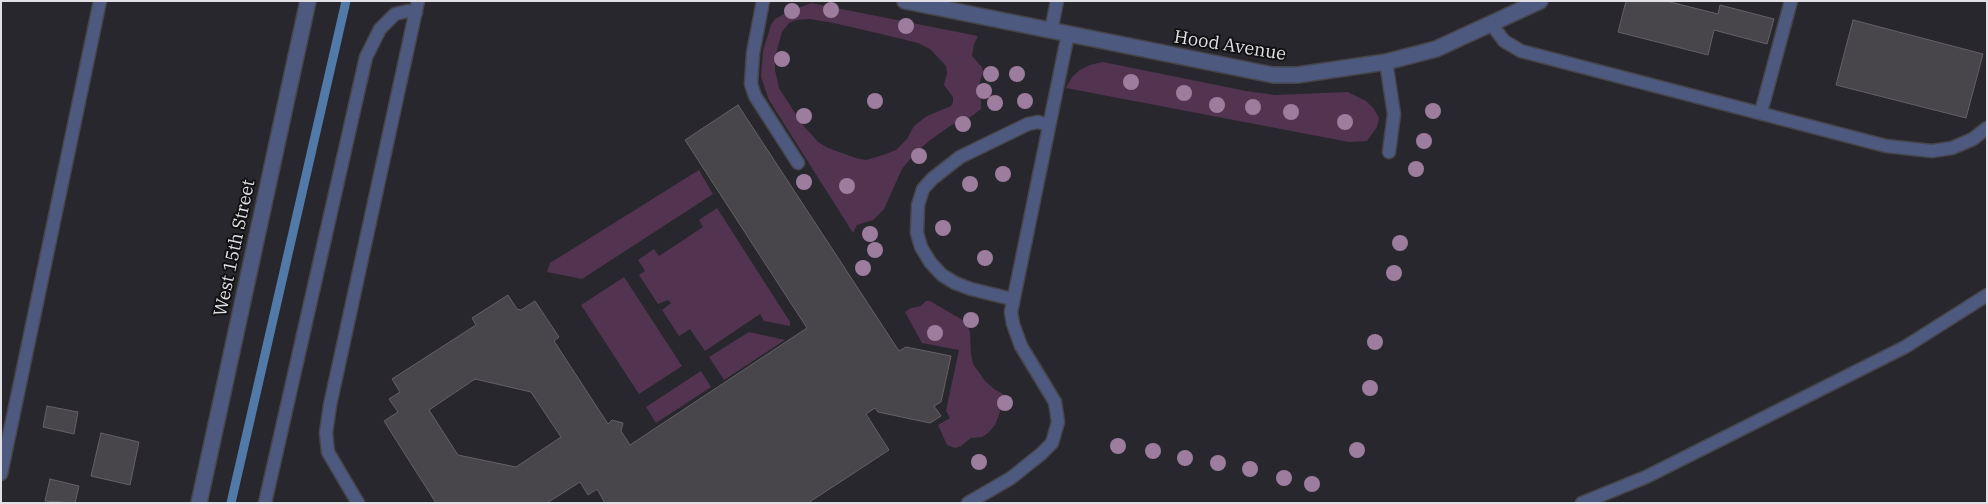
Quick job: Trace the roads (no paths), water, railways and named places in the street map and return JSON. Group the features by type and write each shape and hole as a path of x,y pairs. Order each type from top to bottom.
{"street":[{"name":"West 15th Street","path":"199,503 308,1"},
{"name":"Hood Avenue","path":"906,1 1273,75 1297,75 1386,62 1436,49 1492,25 1540,1"}],"lane":[{"path":"1,474 100,1"},
{"path":"764,1 753,54 751,84 754,96 798,163"},
{"path":"1051,31 1057,1"},
{"path":"1761,112 1791,1"},
{"path":"265,503 366,57 380,29 395,14 417,7"},
{"path":"358,503 328,452 326,433 330,405 417,7"},
{"path":"1492,25 1504,42 1521,51 1886,146 1932,151 1952,148 1973,140 1987,128"},
{"path":"968,503 988,498 1041,454 1052,443 1058,422 1055,402 1021,346 1016,335 1011,312 1012,299 1068,34"},
{"path":"1386,62 1394,114 1389,152"},
{"path":"1012,299 971,289 955,283 942,275 930,262 921,247 917,233 918,205 924,189 932,179 960,157 1028,124 1038,122 1049,125"},
{"path":"1582,503 1646,477 1905,347 1987,295"}],"waterway":[{"path":"231,503 346,1"}]}
